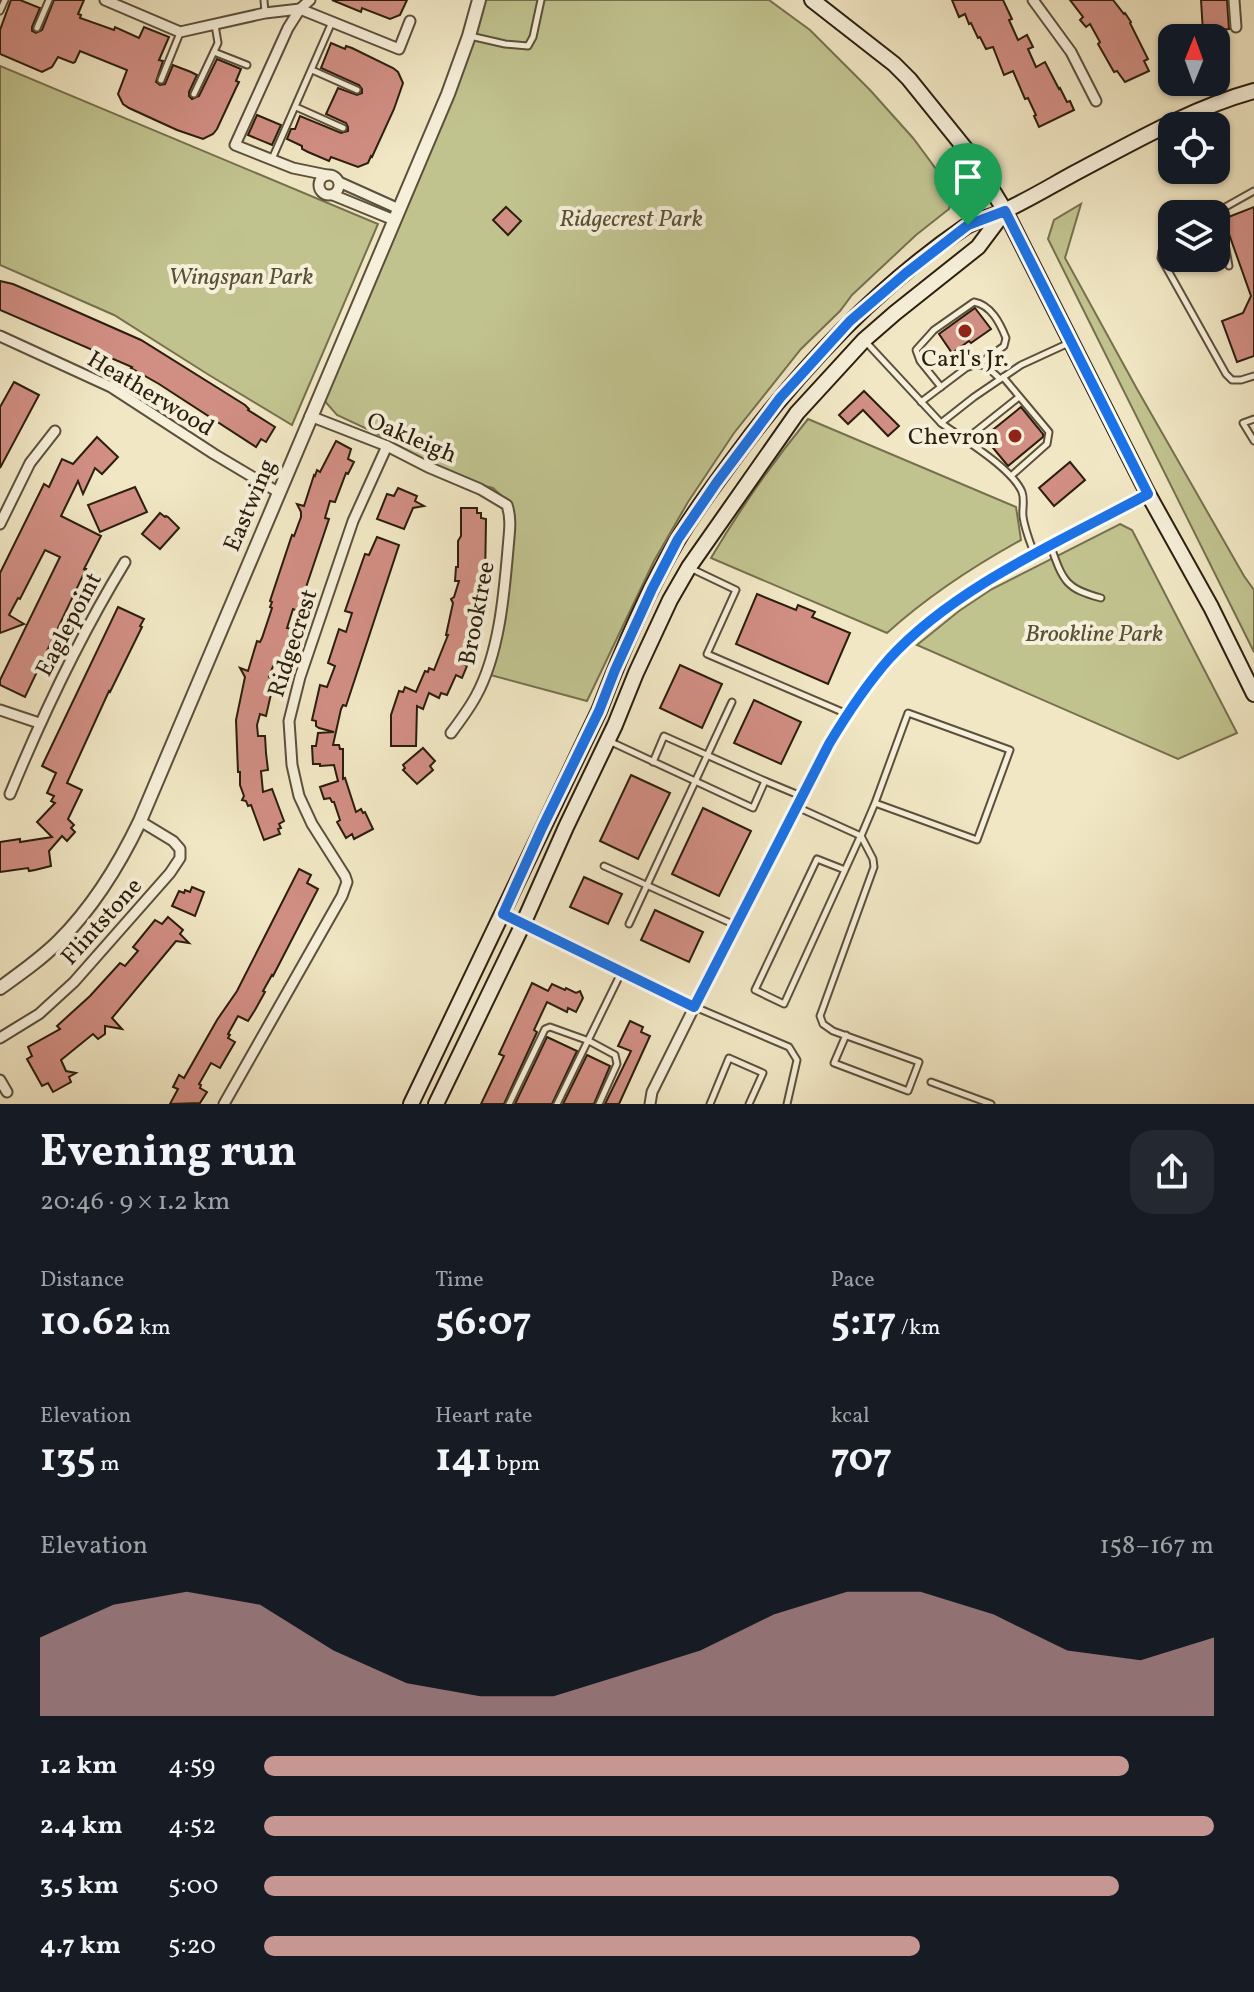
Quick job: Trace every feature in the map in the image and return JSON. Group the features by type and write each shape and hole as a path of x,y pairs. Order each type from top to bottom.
{"main road":[{"path":"812,0 894,64 972,157 1005,211 1148,494 1211,607 1254,694"},
{"path":"411,1104 678,539 780,398 850,321 968,225 1005,211 1155,131 1237,95 1254,91"},
{"path":"436,1104 608,741 664,612 689,567 797,413 864,340 978,247 1005,211"}],"street":[{"path":"105,0 120,2 132,11 180,32 265,13 300,9 399,49 410,21"},
{"path":"132,11 136,0"},
{"path":"310,0 288,28 235,145 299,170 336,177 339,182 396,214"},
{"name":"Eastwing","path":"0,988 60,940 101,890 123,856 140,821 448,94 479,0"},
{"path":"1033,0 1071,52 1096,101"},
{"path":"1234,0 1236,27"},
{"path":"299,170 326,195 396,214"},
{"path":"319,187 320,181 327,175"},
{"path":"333,195 339,188 339,182"},
{"name":"Heatherwood","path":"0,336 111,387 278,492"},
{"name":"Oakleigh","path":"310,416 387,446 496,498"},
{"path":"0,524 30,463 55,431"},
{"name":"Ridgecrest","path":"224,1104 342,896 347,882 299,796 292,765 289,721 300,677 353,521 387,446"},
{"path":"650,1104 652,1092 801,796 847,714 890,658 927,623 966,595 1148,494"},
{"name":"Brooktree","path":"451,733 477,695 495,643 506,572 510,516 507,505 496,498"},
{"name":"Eaglepoint","path":"10,794 39,723 96,610 125,562"},
{"path":"0,710 39,723"},
{"name":"Flintstone","path":"0,1038 39,1014 74,982 154,893 180,858 180,849 173,841 140,821"},
{"path":"503,914 694,1007"},
{"path":"0,1080 7,1092"}],"lane":[{"path":"0,11 5,0"},
{"path":"37,28 49,0"},
{"path":"264,0 265,13"},
{"path":"469,36 528,46 541,0"},
{"path":"271,160 332,22"},
{"path":"194,94 218,43 215,24"},
{"path":"161,80 180,32"},
{"path":"214,52 247,65"},
{"path":"312,70 357,90"},
{"path":"296,107 343,128"},
{"path":"1230,204 1254,191"},
{"path":"1169,272 1226,374 1232,380 1254,376"},
{"path":"921,402 941,387 966,368 979,364 1004,346 1006,338 991,311 983,304 974,302 934,330 916,350 920,361 941,387"},
{"path":"864,340 941,423 1011,476 1024,497 1024,523 1035,554"},
{"path":"941,423 1021,365 1072,342"},
{"path":"979,364 1002,378 1049,432 1047,444 1011,476"},
{"path":"965,440 1019,397"},
{"path":"1254,419 1243,423 1254,441"},
{"path":"1050,546 1067,583 1101,598"},
{"path":"689,567 736,590 707,654 847,714"},
{"path":"629,924 732,702"},
{"path":"845,870 817,859 755,990 784,1004 861,836 908,713 1010,750 977,840 875,803"},
{"path":"653,762 664,736 801,796"},
{"path":"608,741 753,808 765,781"},
{"path":"796,807 861,836 874,867 820,1016 823,1024 833,1031 846,1035 919,1062 908,1091 834,1063 846,1035"},
{"path":"604,866 735,925"},
{"path":"557,1104 622,972"},
{"path":"694,1007 789,1047 797,1060 787,1104"},
{"path":"509,1104 545,1029 550,1027 589,1041 615,1055 617,1064 599,1104"},
{"path":"710,1104 729,1058 763,1073 749,1104"},
{"path":"931,1082 991,1104"}],"green space":[{"name":"Ridgecrest Park","path":"482,0 769,0 810,30 870,90 913,138 953,192 949,209 916,235 852,295 801,349 734,433 688,502 654,561 587,701 483,673 497,618 509,509 503,497 493,488 476,484 417,458 393,441 337,415 322,398"},
{"name":"Wingspan Park","path":"0,66 378,224 292,425 114,315 0,265"},
{"path":"1081,204 1065,258 1254,590 1254,652 1048,239 1054,220"},
{"name":"Brookline Park","path":"808,419 1016,507 1021,540 951,583 887,633 711,558 757,487"},
{"name":"Brookline Park","path":"1120,524 1132,530 1237,733 1178,759 917,645 992,589"}],"building":[{"path":"11,0 40,8 32,27 36,33 42,30 54,0 84,0 78,14 80,18 114,30 115,27 139,38 144,27 169,37 159,60 163,61 156,82 165,84 173,65 191,72 197,75 189,92 192,99 199,96 217,59 241,69 236,81 239,82 217,129 203,139 129,108 118,94 127,70 80,51 75,62 58,57 52,67 42,72 0,54 0,30"},
{"path":"332,0 407,0 400,15 390,19"},
{"path":"952,0 1003,0 1018,40 1027,35 1033,47 1028,49 1036,67 1045,62 1074,110 1039,127 1013,71 1004,75 993,47 986,49 965,14 959,17"},
{"path":"1070,0 1113,0 1131,22 1148,59 1144,61 1149,71 1125,82 1117,71 1114,72 1090,24 1086,27 1080,20 1083,17"},
{"path":"1201,0 1227,0 1229,24 1202,24"},
{"path":"331,43 345,49 346,46 352,48 393,68 403,83 372,157 368,163 358,167 331,157 329,161 287,139 300,116 341,133 348,131 346,123 326,114 338,88 357,95 362,93 362,89 321,68"},
{"path":"257,115 281,125 272,145 248,135"},
{"path":"506,207 521,221 508,235 493,220"},
{"path":"1254,207 1254,356 1237,362 1222,321 1243,313 1251,296 1230,237 1230,216"},
{"path":"0,281 141,340 275,427 266,442 261,439 256,447 132,367 0,310"},
{"name":"Carl's Jr.","path":"975,308 991,329 952,353 939,334"},
{"path":"14,382 39,395 0,468 0,407"},
{"path":"864,391 899,426 888,436 863,410 848,424 839,415"},
{"name":"Chevron","path":"1021,407 1043,437 1008,466 984,437"},
{"path":"97,437 118,457 102,474 95,468 83,494 78,481 61,516 101,536 25,697 0,685 0,680 60,557 45,550 9,615 24,624 0,633 0,573 44,484 49,487 62,459 73,464"},
{"path":"336,441 351,449 348,459 354,462 346,473 335,502 330,501 325,518 329,519 298,611 293,609 287,628 292,629 281,663 275,661 269,677 274,681 266,716 260,714 257,725 258,736 265,736 268,770 261,771 263,792 272,789 284,821 279,824 280,834 264,840 251,805 242,800 244,796 238,772 236,720 245,677 240,668 248,671 257,641 260,642 262,638 272,608 270,601 301,517 297,504 304,506 314,475 317,470 320,472"},
{"path":"1070,462 1085,480 1054,506 1039,488"},
{"path":"135,487 147,512 100,532 88,505"},
{"path":"398,488 417,496 415,501 424,506 413,508 404,529 377,519 387,494 394,496"},
{"path":"461,508 477,508 481,518 486,519 485,582 479,582 475,605 481,607 474,641 470,640 461,662 467,666 462,678 456,675 447,695 441,693 439,698 429,693 423,709 417,706 416,746 391,746 391,715 399,691 403,692 405,687 416,692 425,671 428,672 429,668 434,670 448,635 451,599 459,581 455,581"},
{"path":"160,513 179,528 160,549 142,534"},
{"path":"377,537 399,545 346,706 343,705 341,709 333,745 343,749 343,779 356,812 361,809 365,812 373,829 354,839 352,834 346,838 337,822 340,820 334,802 330,798 324,799 320,787 338,781 334,765 313,764 312,746 316,746 318,733 334,732 319,728 312,720 320,685 327,687 335,666 328,663 339,629 346,632 352,613 345,611 365,554 369,555"},
{"path":"757,594 796,610 798,605 815,612 812,617 850,633 828,684 736,644"},
{"path":"118,607 144,619 67,783 82,790 68,819 74,825 71,828 75,832 67,841 62,836 49,851 51,866 0,872 0,842 52,837 37,822 55,803 51,801 54,796 47,793 56,773 42,766"},
{"path":"680,665 722,684 702,728 660,708"},
{"path":"754,700 801,722 781,764 734,743"},
{"path":"423,748 435,761 430,766 433,770 417,784 403,770 403,765"},
{"path":"631,775 670,793 638,859 600,841"},
{"path":"703,808 751,831 719,896 672,874"},
{"path":"299,869 311,875 307,883 318,889 265,992 248,1021 238,1016 228,1034 228,1038 235,1042 220,1068 211,1063 199,1084 207,1092 200,1103 170,1104 178,1089 173,1087 179,1075 184,1078 237,991"},
{"path":"584,877 622,894 608,924 570,907"},
{"path":"192,887 204,892 195,916 172,906 179,891 190,892"},
{"path":"655,910 703,932 689,962 641,940"},
{"path":"168,917 183,930 180,934 189,943 176,941 112,1018 122,1029 105,1026 105,1034 98,1039 93,1034 61,1060 66,1071 76,1073 69,1077 71,1082 53,1092 48,1083 42,1086 27,1059 32,1056 28,1047 60,1029 57,1026 120,963 125,966 138,951 133,947 155,920 162,924"},
{"path":"532,983 548,991 552,984 576,993 580,991 583,998 576,1012 568,1008 567,1012 547,1002 534,1030 537,1032 504,1104 481,1104 504,1056 499,1054"},
{"path":"630,1021 643,1027 641,1032 650,1036 619,1104 605,1104 631,1051 618,1046"},
{"path":"547,1037 577,1051 552,1104 515,1104"},
{"path":"587,1055 610,1066 594,1104 563,1104"}],"place":[{"name":"Carl's Jr.","path":"965,331"},
{"name":"Chevron","path":"1015,436"}],"route":[{"path":"1005,211 1148,494 1011,567 966,595 927,623 890,658 853,704 829,744 694,1007 503,914 599,711 652,589 678,539 745,443 814,358 850,321 968,225 1005,211"}]}
